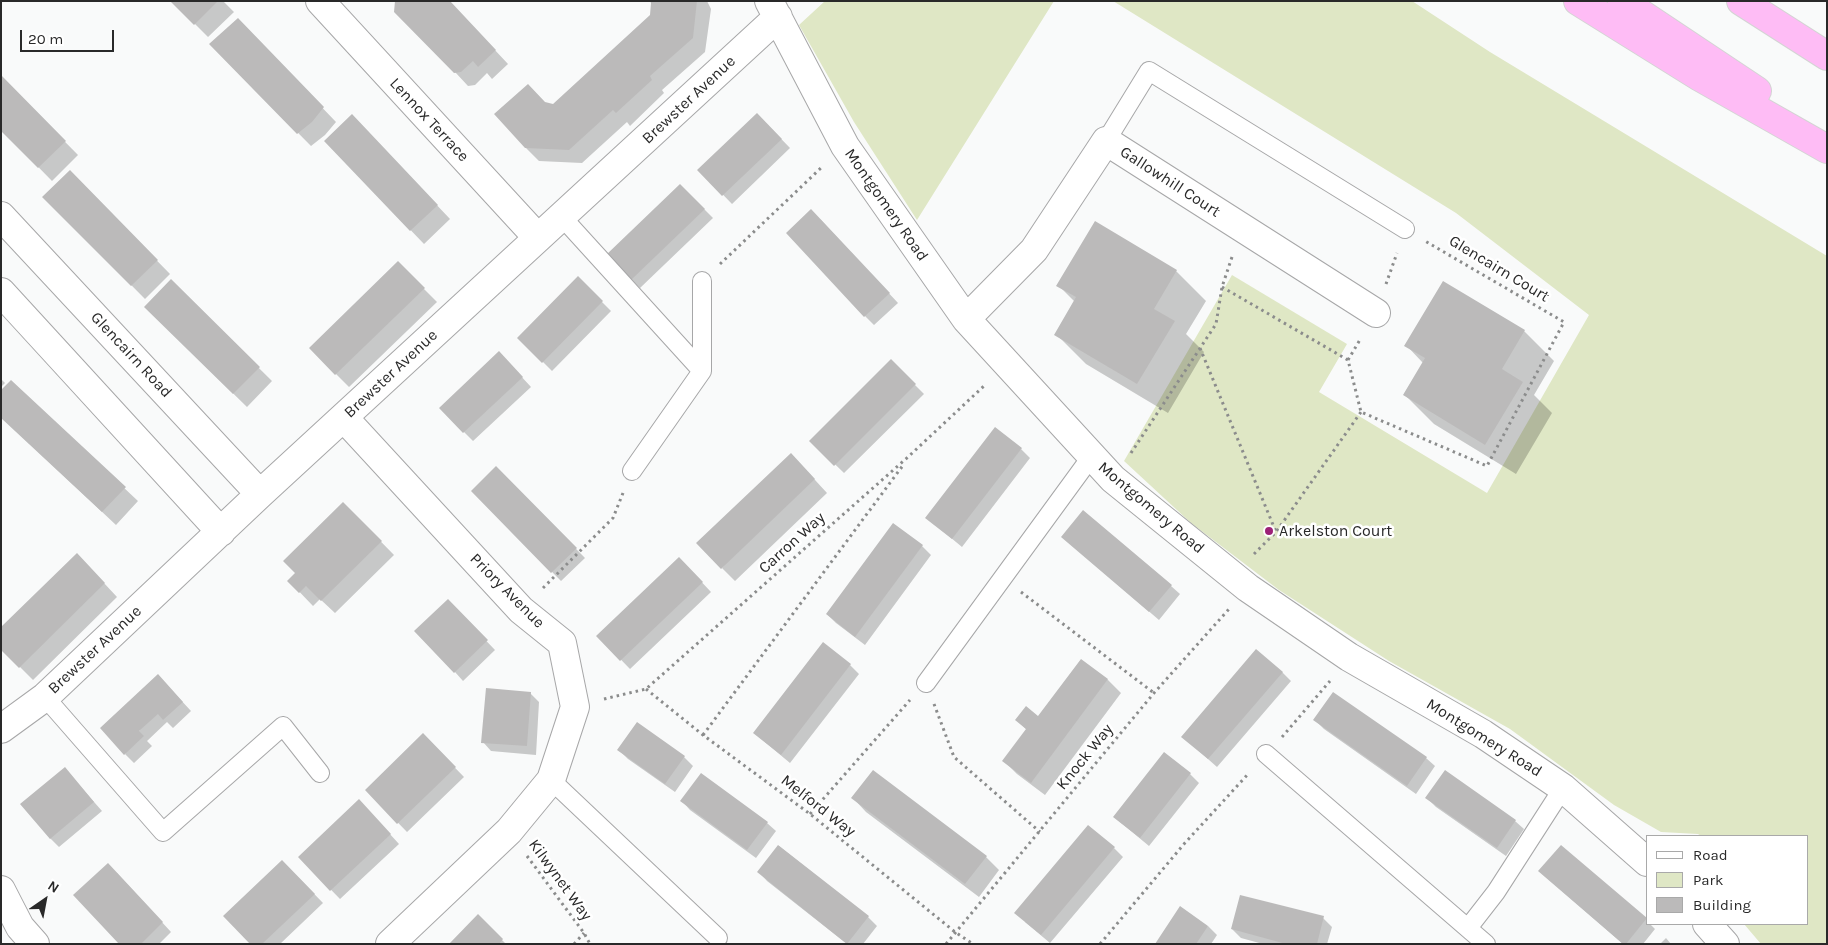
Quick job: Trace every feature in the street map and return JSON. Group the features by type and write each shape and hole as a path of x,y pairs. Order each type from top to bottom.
{"highway":[{"path":"1578,1 1700,77 1827,149"},
{"path":"1622,1 1781,106 1827,133"},
{"path":"1741,1 1827,56"}],"street":[{"name":"Lennox Terrace","path":"320,1 538,238"},
{"name":"Brewster Avenue","path":"1,729 45,697 222,532 260,494 562,217 774,9"},
{"name":"Montgomery Road","path":"774,9 845,146 966,319 1113,480 1240,582 1349,656 1483,734 1564,788 1646,861"},
{"name":"Gallowhill Court","path":"966,319 1034,250 1106,141 1376,313"},
{"name":"Glencairn Road","path":"1,216 260,494"},
{"path":"1,292 222,532"},
{"name":"Priory Avenue","path":"344,418 521,610 562,643 574,707 551,780 509,831 390,944"},
{"path":"1,890 20,928 34,944"},
{"path":"1708,925 1725,944"}],"lane":[{"path":"1106,141 1149,71 1405,229"},
{"path":"562,217 702,371"},
{"path":"632,471 702,371 702,281"},
{"path":"926,683 1091,457"},
{"path":"45,697 163,832 283,726 320,773"},
{"path":"1266,754 1486,944"},
{"path":"551,780 718,938"},
{"path":"1468,928 1496,892 1564,788"}],"path":[{"path":"702,281 845,146"},
{"path":"1113,480 1216,324 1222,287 1242,228"},
{"path":"1361,412 1348,360 1376,313 1405,229"},
{"name":"Glencairn Court","path":"1361,412 1487,466 1564,322 1405,229"},
{"path":"1222,287 1348,360"},
{"path":"1200,348 1276,532"},
{"name":"Carron Way","path":"574,707 646,689 908,457 1008,364"},
{"name":"Knock Way","path":"946,944 1154,693 1240,582 1361,412"},
{"path":"703,735 908,457"},
{"path":"521,610 613,518 632,471"},
{"path":"1003,578 1154,693"},
{"path":"1100,944 1184,844 1304,712 1349,656"},
{"path":"810,814 926,683 954,757 1040,832"},
{"name":"Melford Way","path":"646,689 703,735 810,814 955,932 973,944"},
{"name":"Kilwynet Way","path":"509,831 584,933 590,944"},
{"path":"574,944 584,933"}],"green space":[{"path":"825,1 1054,1 917,220 854,122 799,25"},
{"path":"1113,1 1412,1 1490,52 1827,256 1827,944 1761,944 1745,925 1808,925 1808,835 1700,835 1661,832 1614,805 1510,729 1389,661 1279,590 1191,523 1124,461 1232,275 1347,344 1319,392 1487,493 1589,315 1456,213"}],"building":[{"path":"170,1 218,1 194,25"},
{"path":"395,1 450,1 496,50 478,67 473,61 461,72 454,73 394,12"},
{"path":"650,1 697,1 693,38 650,76 652,80 616,113 613,110 569,150 525,148 494,114 528,84 545,102 553,104 650,15"},
{"path":"238,18 324,107 312,122 297,134 209,44"},
{"path":"1,75 66,141 38,168 1,131"},
{"path":"757,113 782,139 722,196 697,170"},
{"path":"352,114 438,205 410,231 324,141"},
{"path":"70,170 158,260 131,286 42,197"},
{"path":"680,184 705,209 631,280 606,255"},
{"path":"811,209 890,293 864,317 786,233"},
{"path":"1095,221 1177,270 1154,309 1175,321 1137,384 1054,335 1076,297 1056,286"},
{"path":"398,261 425,288 335,375 309,348"},
{"path":"578,276 603,301 542,363 517,338"},
{"path":"171,279 260,367 233,394 144,307"},
{"path":"1443,281 1525,330 1502,369 1523,382 1485,445 1403,395 1425,358 1404,346"},
{"path":"499,351 523,377 463,433 439,408"},
{"path":"891,359 916,384 834,466 809,441"},
{"path":"11,380 126,487 102,512 1,418 1,390"},
{"path":"995,427 1022,448 952,539 925,518"},
{"path":"791,453 815,479 721,569 696,543"},
{"path":"496,466 577,548 551,573 471,491"},
{"path":"343,502 382,541 321,601 306,586 299,593 287,581 295,573 283,561"},
{"path":"1083,510 1172,585 1149,612 1061,537"},
{"path":"893,523 923,545 855,637 826,614"},
{"path":"77,553 105,583 19,668 1,650 1,627"},
{"path":"679,557 703,582 620,661 596,636"},
{"path":"448,599 488,640 454,673 414,631"},
{"path":"823,642 851,664 781,755 753,733"},
{"path":"1256,649 1283,672 1208,759 1181,737"},
{"path":"1081,659 1108,679 1031,783 1002,761 1026,729 1015,720 1026,706 1038,716"},
{"path":"158,674 183,702 163,720 158,714 139,731 144,736 124,755 100,728"},
{"path":"486,688 531,692 527,746 481,743"},
{"path":"1333,692 1427,757 1407,786 1313,720"},
{"path":"637,722 685,756 665,784 617,750"},
{"path":"423,733 456,767 397,824 365,790"},
{"path":"1164,752 1191,773 1140,838 1113,817"},
{"path":"65,767 94,802 50,839 20,804"},
{"path":"873,770 987,856 965,884 851,798"},
{"path":"1445,770 1516,820 1497,848 1425,798"},
{"path":"701,773 768,822 747,850 680,801"},
{"path":"359,799 391,834 330,891 298,857"},
{"path":"1088,825 1115,847 1041,935 1014,913"},
{"path":"778,845 869,916 847,944 757,872"},
{"path":"1561,845 1646,917 1646,919 1626,944 1623,944 1538,871"},
{"path":"282,860 315,894 262,944 250,944 223,916"},
{"path":"108,863 163,922 141,944 119,944 73,895"},
{"path":"1240,895 1324,916 1317,944 1286,944 1231,929"},
{"path":"1180,906 1208,926 1196,944 1155,944"},
{"path":"478,914 503,939 499,944 449,944"}],"place":[{"name":"Arkelston Court","path":"1269,531"}]}
